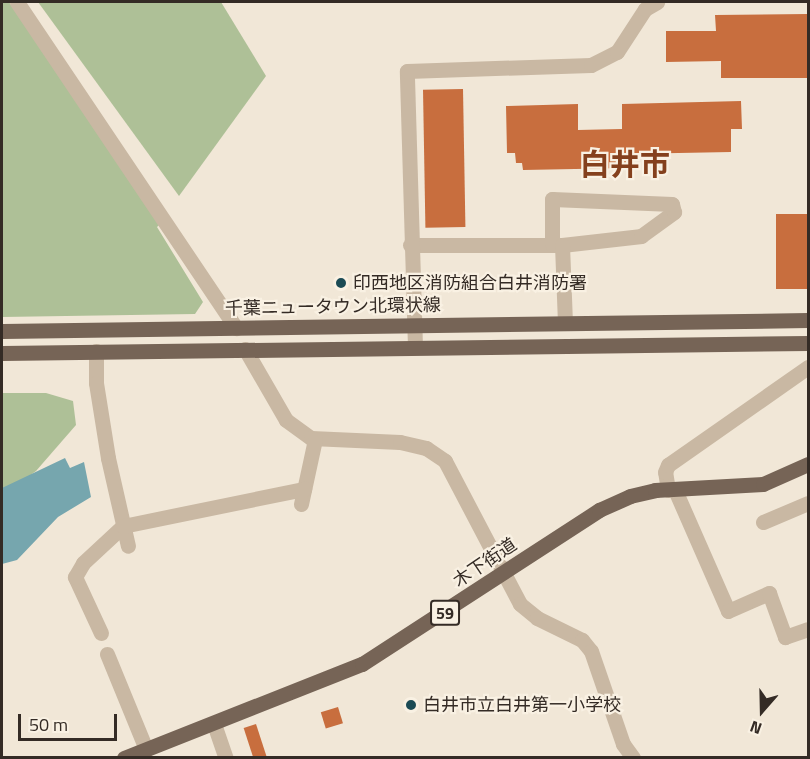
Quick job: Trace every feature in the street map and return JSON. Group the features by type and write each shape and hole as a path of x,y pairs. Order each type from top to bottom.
{"main road":[{"name":"千葉ニュータウン北環状線","path":"2,331 808,320"},
{"path":"2,353 808,343"},
{"name":"木下街道","path":"124,758 362,664 599,510 630,496 671,490 763,484 808,464"}],"street":[{"path":"17,2 236,328"},
{"path":"415,347 410,245 407,71 591,65 617,52 646,4"},
{"path":"410,245 557,245 641,236 674,212 672,204 552,200 557,245 565,323"},
{"path":"245,349 286,420 315,439 400,442 426,447 445,461 520,604 537,618 582,640 591,651 623,744 633,758"},
{"path":"96,351 96,383 108,458 128,546"},
{"path":"808,367 778,391 668,465 665,472 671,490 728,611 769,593 785,637 808,630"},
{"path":"778,391 808,379"},
{"path":"301,504 315,439"},
{"path":"101,633 75,577 83,563 123,526 304,489"},
{"path":"763,522 808,502"},
{"path":"108,654 146,749"},
{"path":"214,724 226,758"}],"green space":[{"path":"2,2 9,2 160,224 157,227 203,302 195,314 2,317"},
{"path":"38,2 221,2 266,76 179,196"},
{"path":"2,393 46,393 73,401 76,425 36,471 2,496"}],"water":[{"path":"65,458 70,468 84,462 91,497 58,517 17,560 2,564 2,488"}],"building":[{"path":"808,14 808,78 721,78 721,61 666,62 666,31 716,31 715,15"},
{"path":"463,89 465,227 425,228 423,90"},
{"path":"741,101 742,129 731,129 731,152 626,154 627,168 523,170 522,163 516,163 515,153 507,153 506,106 578,104 578,130 622,129 622,104"},
{"path":"776,214 808,214 808,289 776,289"},
{"path":"338,707 343,723 326,729 321,712"},
{"path":"256,724 267,758 253,758 244,728"}],"place":[{"name":"印西地区消防組合白井消防署","path":"341,283"},
{"name":"白井市立白井第一小学校","path":"411,705"}],"district":[{"name":"白井市","path":"625,164"}]}
